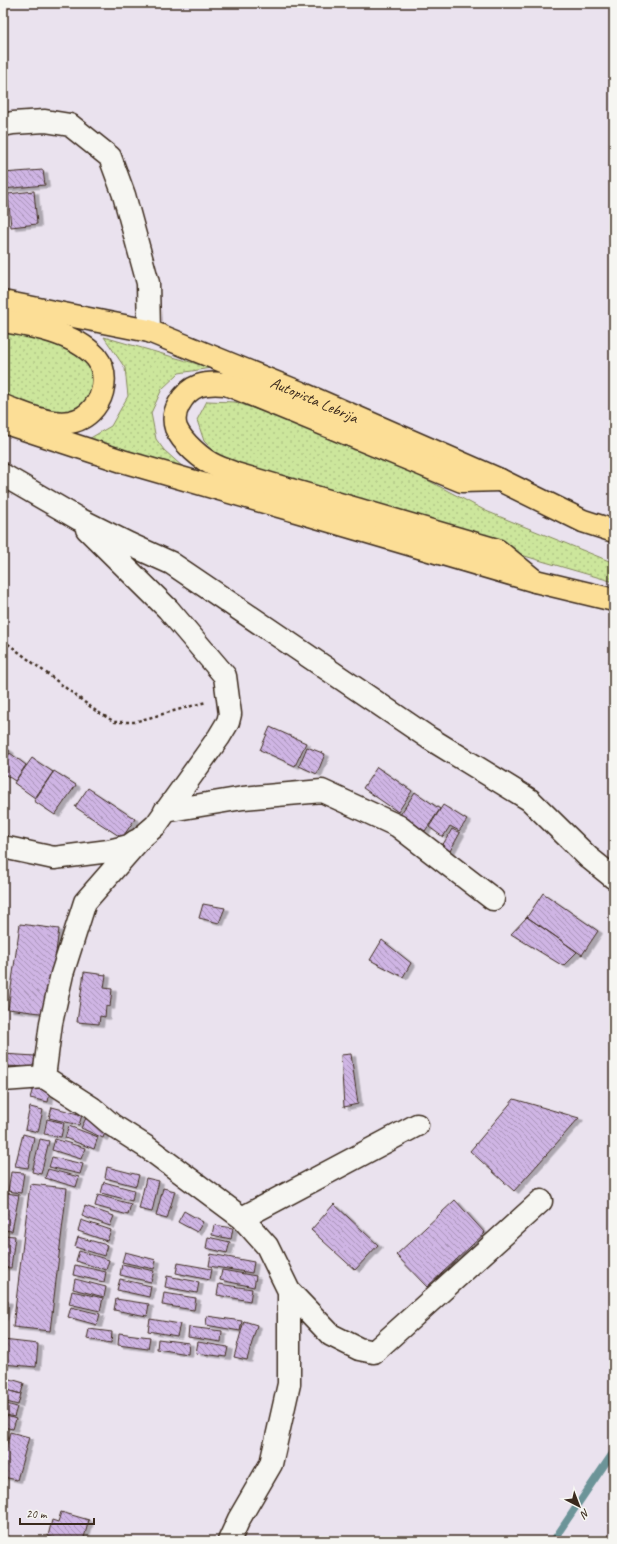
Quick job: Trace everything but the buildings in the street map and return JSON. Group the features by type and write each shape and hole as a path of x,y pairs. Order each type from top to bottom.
{"highway":[{"name":"Autopista Lebrija","path":"3,302 149,331 301,393 500,480 583,521 614,531"},
{"path":"3,321 33,326 55,333 86,348 96,357 102,368 104,377 100,399 94,408 86,416 73,422 59,423 38,418 3,406"},
{"path":"500,480 462,481 226,384 216,383 194,387 185,394 176,410 176,427 181,436 198,455 215,466 244,476 497,550 535,581"},
{"path":"3,422 122,461 535,581 614,600"}],"street":[{"path":"3,125 45,121 70,125 110,157 124,195 148,283 149,331"},
{"path":"3,475 79,518 129,544 171,563 429,738 530,800 588,857 614,878"},
{"path":"3,847 54,858 109,851 129,846 156,825 228,722 230,714 225,676 168,609 92,535 79,518"},
{"path":"165,811 243,798 322,791 398,826 493,899"},
{"path":"44,1077 51,1023 62,974 85,902 141,838"},
{"path":"3,1080 44,1077 92,1108 112,1125 148,1148 242,1218 267,1246 288,1291 331,1335 359,1349 374,1352 541,1201"},
{"path":"242,1218 417,1125"},
{"path":"229,1541 271,1464 289,1384 288,1291"}],"path":[{"path":"3,640 96,711 115,722 134,722 213,700 228,706"}],"green space":[{"path":"3,332 36,338 76,353 96,373 92,399 79,408 61,417 3,400"},
{"path":"104,337 211,368 179,373 162,389 151,413 156,439 164,450 184,468 87,440 111,426 128,396 125,368"},
{"path":"207,401 235,402 305,426 414,473 486,511 614,563 614,582 528,557 222,460 204,441 197,420"}],"waterway":[{"path":"553,1541 614,1451"}]}
